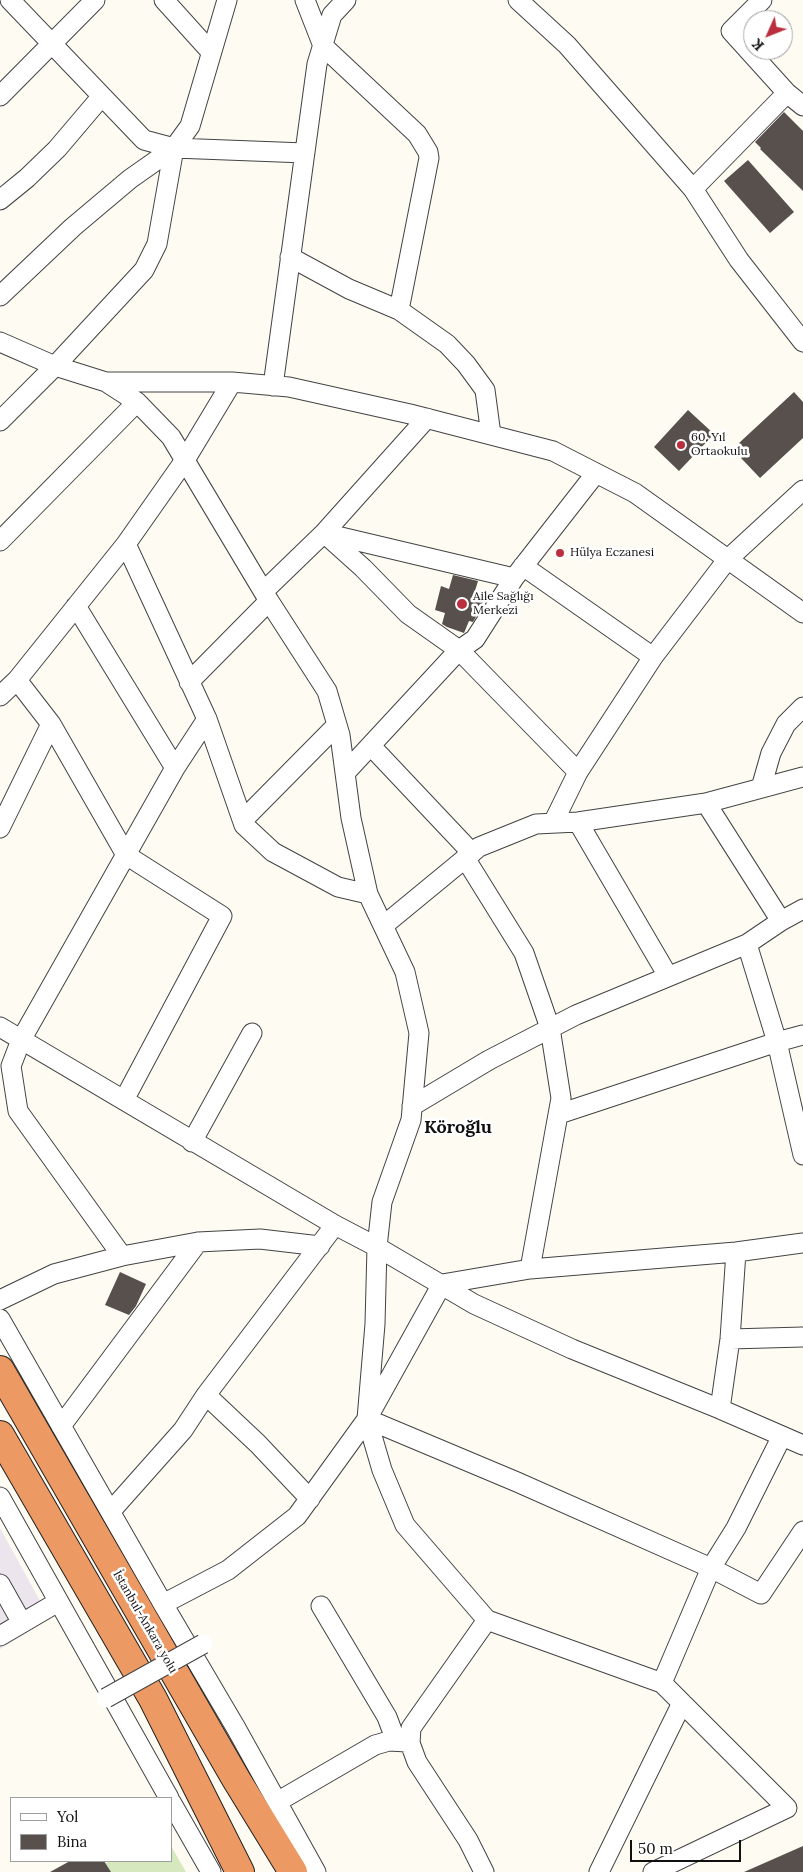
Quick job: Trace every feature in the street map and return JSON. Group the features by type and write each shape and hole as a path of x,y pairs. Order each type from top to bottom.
{"highway":[{"name":"İstanbul-Ankara yolu","path":"0,1370 236,1779 294,1872"},
{"path":"0,1435 153,1699 240,1872"}],"street":[{"path":"10,0 144,140 174,148 305,153"},
{"path":"0,96 95,0"},
{"path":"164,0 211,52"},
{"path":"0,296 73,227 130,179 174,148 190,126 227,0"},
{"path":"305,0 323,46 418,134 428,152 429,158 399,310"},
{"path":"273,386 317,64 332,15 346,0"},
{"path":"518,0 567,45 693,189 739,260 803,342"},
{"path":"762,0 731,31 787,93 803,106"},
{"path":"693,189 787,93"},
{"path":"0,200 27,178 57,149 102,96"},
{"path":"0,421 55,366 144,270 157,244 174,148"},
{"path":"290,257 349,288 399,310 447,344 466,364 485,390 491,435"},
{"path":"0,342 55,366 106,382 137,402 171,437 327,691 337,725 351,818 368,894 405,972 419,1033 411,1120 382,1202 377,1247 375,1324 367,1419 382,1470 405,1525 487,1620 662,1683 795,1804 653,1872"},
{"path":"106,382 232,382 289,387 427,418 553,451 635,493 803,613"},
{"path":"0,696 17,680 126,544 185,460 232,382"},
{"path":"0,541 137,402"},
{"path":"189,682 427,418"},
{"path":"345,773 459,650 475,639 518,572 596,473"},
{"path":"553,823 578,772 653,657 727,560 803,490"},
{"path":"324,533 518,572 653,657"},
{"path":"324,533 363,568 408,614 459,650 578,772"},
{"path":"126,544 207,719 244,824 273,852 338,887 368,894"},
{"path":"76,606 175,768"},
{"path":"17,680 51,724 126,855 222,916 124,1100"},
{"path":"761,788 771,752 786,724 803,707"},
{"path":"122,1256 18,1112 10,1066 20,1040 175,768 207,719"},
{"path":"0,828 51,724"},
{"path":"243,820 337,725"},
{"path":"371,746 468,855 524,953 550,1028 562,1098 530,1269"},
{"path":"383,926 479,847 536,824 578,822 706,803 803,777"},
{"path":"706,803 781,921"},
{"path":"578,822 668,976"},
{"path":"412,1106 489,1060 550,1028 576,1015 747,944 803,909"},
{"path":"747,944 777,1042 803,1155"},
{"path":"0,1027 192,1142 474,1304 572,1349 720,1409 803,1446"},
{"path":"192,1142 252,1033"},
{"path":"559,1114 803,1035"},
{"path":"111,1511 182,1430 206,1395 320,1246 334,1224"},
{"path":"0,1300 54,1274 122,1256 198,1242 260,1238 320,1246"},
{"path":"61,1426 198,1242"},
{"path":"442,1284 530,1269 736,1252 803,1244"},
{"path":"720,1409 730,1340 736,1252"},
{"path":"162,1604 228,1570 297,1516 367,1419 442,1284"},
{"path":"0,1318 162,1604 236,1728 316,1872"},
{"path":"730,1340 803,1337"},
{"path":"206,1395 258,1444 310,1499"},
{"path":"367,1419 517,1482 711,1568 761,1594 803,1530"},
{"path":"662,1683 711,1568 736,1528 782,1436"},
{"path":"0,1497 168,1797"},
{"path":"0,1584 22,1623"},
{"path":"0,1636 58,1602"},
{"path":"321,1606 387,1717 468,1840 484,1872"},
{"path":"403,1742 487,1620"},
{"path":"106,1698 203,1644"},
{"path":"599,1872 682,1703"},
{"path":"277,1802 375,1745 403,1742"},
{"path":"172,1804 211,1872"}],"shaded area":[{"path":"0,1528 50,1619 0,1649"}],"green space":[{"path":"172,1848 186,1872 103,1872 100,1866 108,1862 172,1862"}],"building":[{"path":"784,112 803,131 803,191 755,142"},
{"path":"748,160 794,212 770,233 724,181"},
{"path":"794,392 803,402 803,438 760,478 741,458 748,452 739,443"},
{"path":"688,410 714,434 679,471 654,447"},
{"path":"453,575 478,581 474,594 484,597 481,608 473,622 469,621 464,633 442,624 445,613 435,610 441,586 449,589"},
{"path":"120,1272 146,1284 136,1306 129,1315 105,1305"},
{"path":"803,1846 803,1872 744,1872"},
{"path":"68,1862 105,1862 111,1872 50,1872"}],"place":[{"name":"60. Yıl Ortaokulu","path":"681,445"},
{"name":"Hülya Eczanesi","path":"560,553"},
{"name":"Aile Sağlığı Merkezi","path":"462,604"}],"district":[{"name":"Köroğlu","path":"458,1128"}]}
